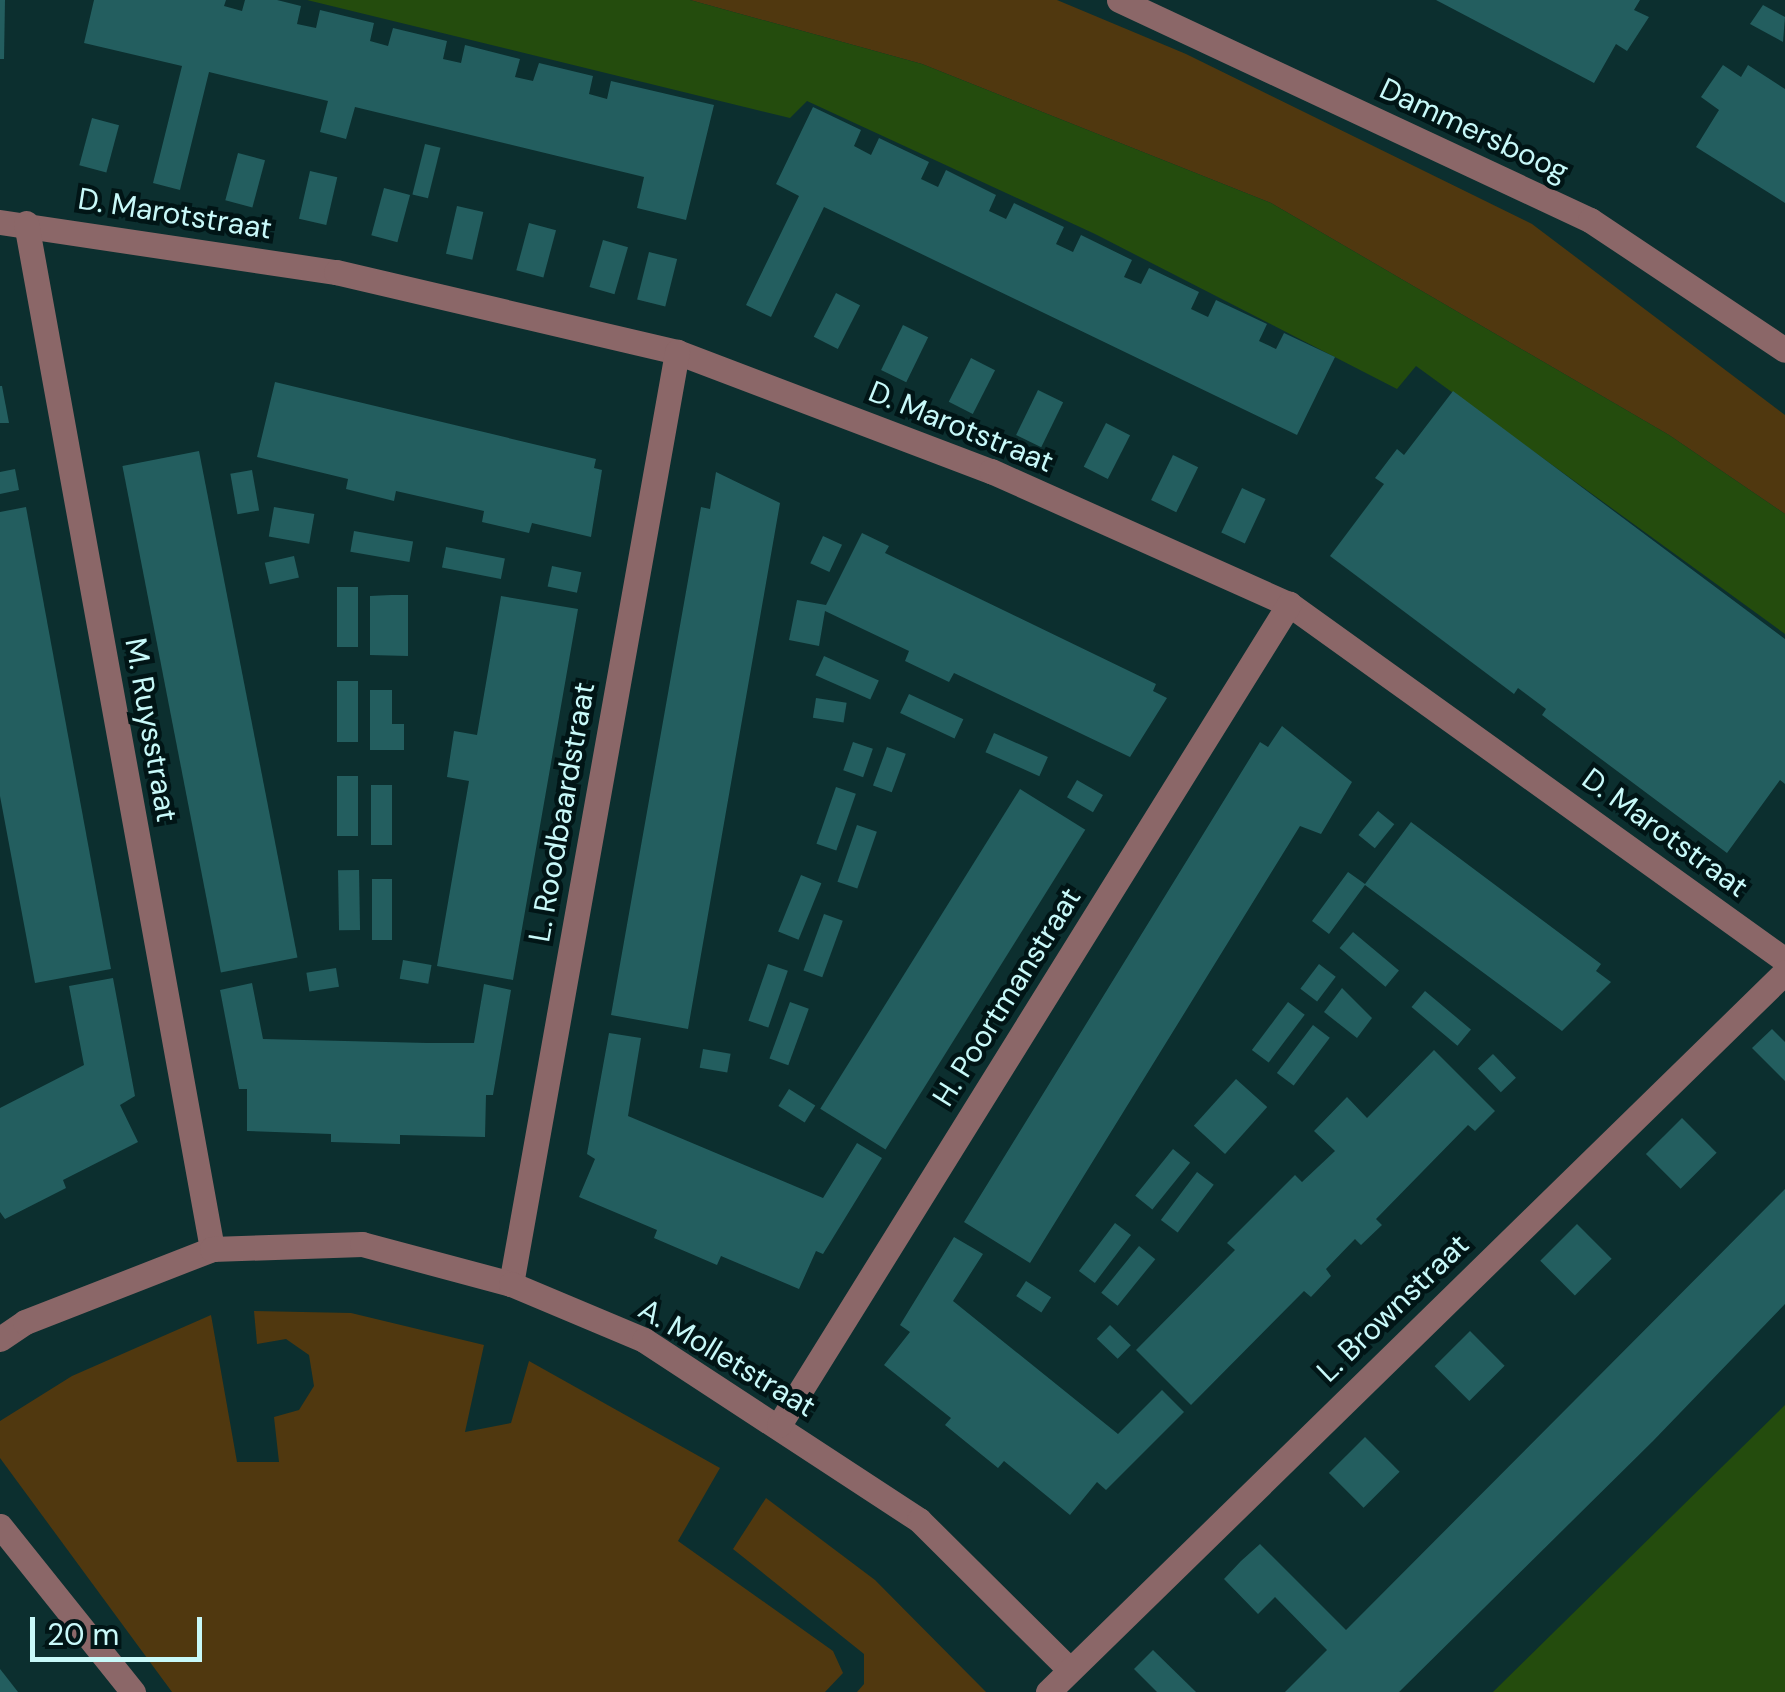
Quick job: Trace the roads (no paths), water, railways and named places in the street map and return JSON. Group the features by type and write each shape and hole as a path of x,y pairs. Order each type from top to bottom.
{"street":[{"name":"Dammersboog","path":"1119,0 1590,220 1785,350"},
{"name":"D. Marotstraat","path":"13,222 336,272 677,352 991,470 1290,604 1785,960"},
{"name":"M. Ruysstraat","path":"13,222 212,1249"},
{"name":"L. Roodbaardstraat","path":"510,1284 677,352"},
{"name":"H. Poortmanstraat","path":"780,1425 1290,604"},
{"name":"L. Brownstraat","path":"1048,1692 1785,972"},
{"name":"A. Molletstraat","path":"0,1339 25,1322 212,1249 362,1244 510,1284 644,1340 780,1425 919,1520 1068,1669"},
{"path":"0,1526 133,1692"}]}
